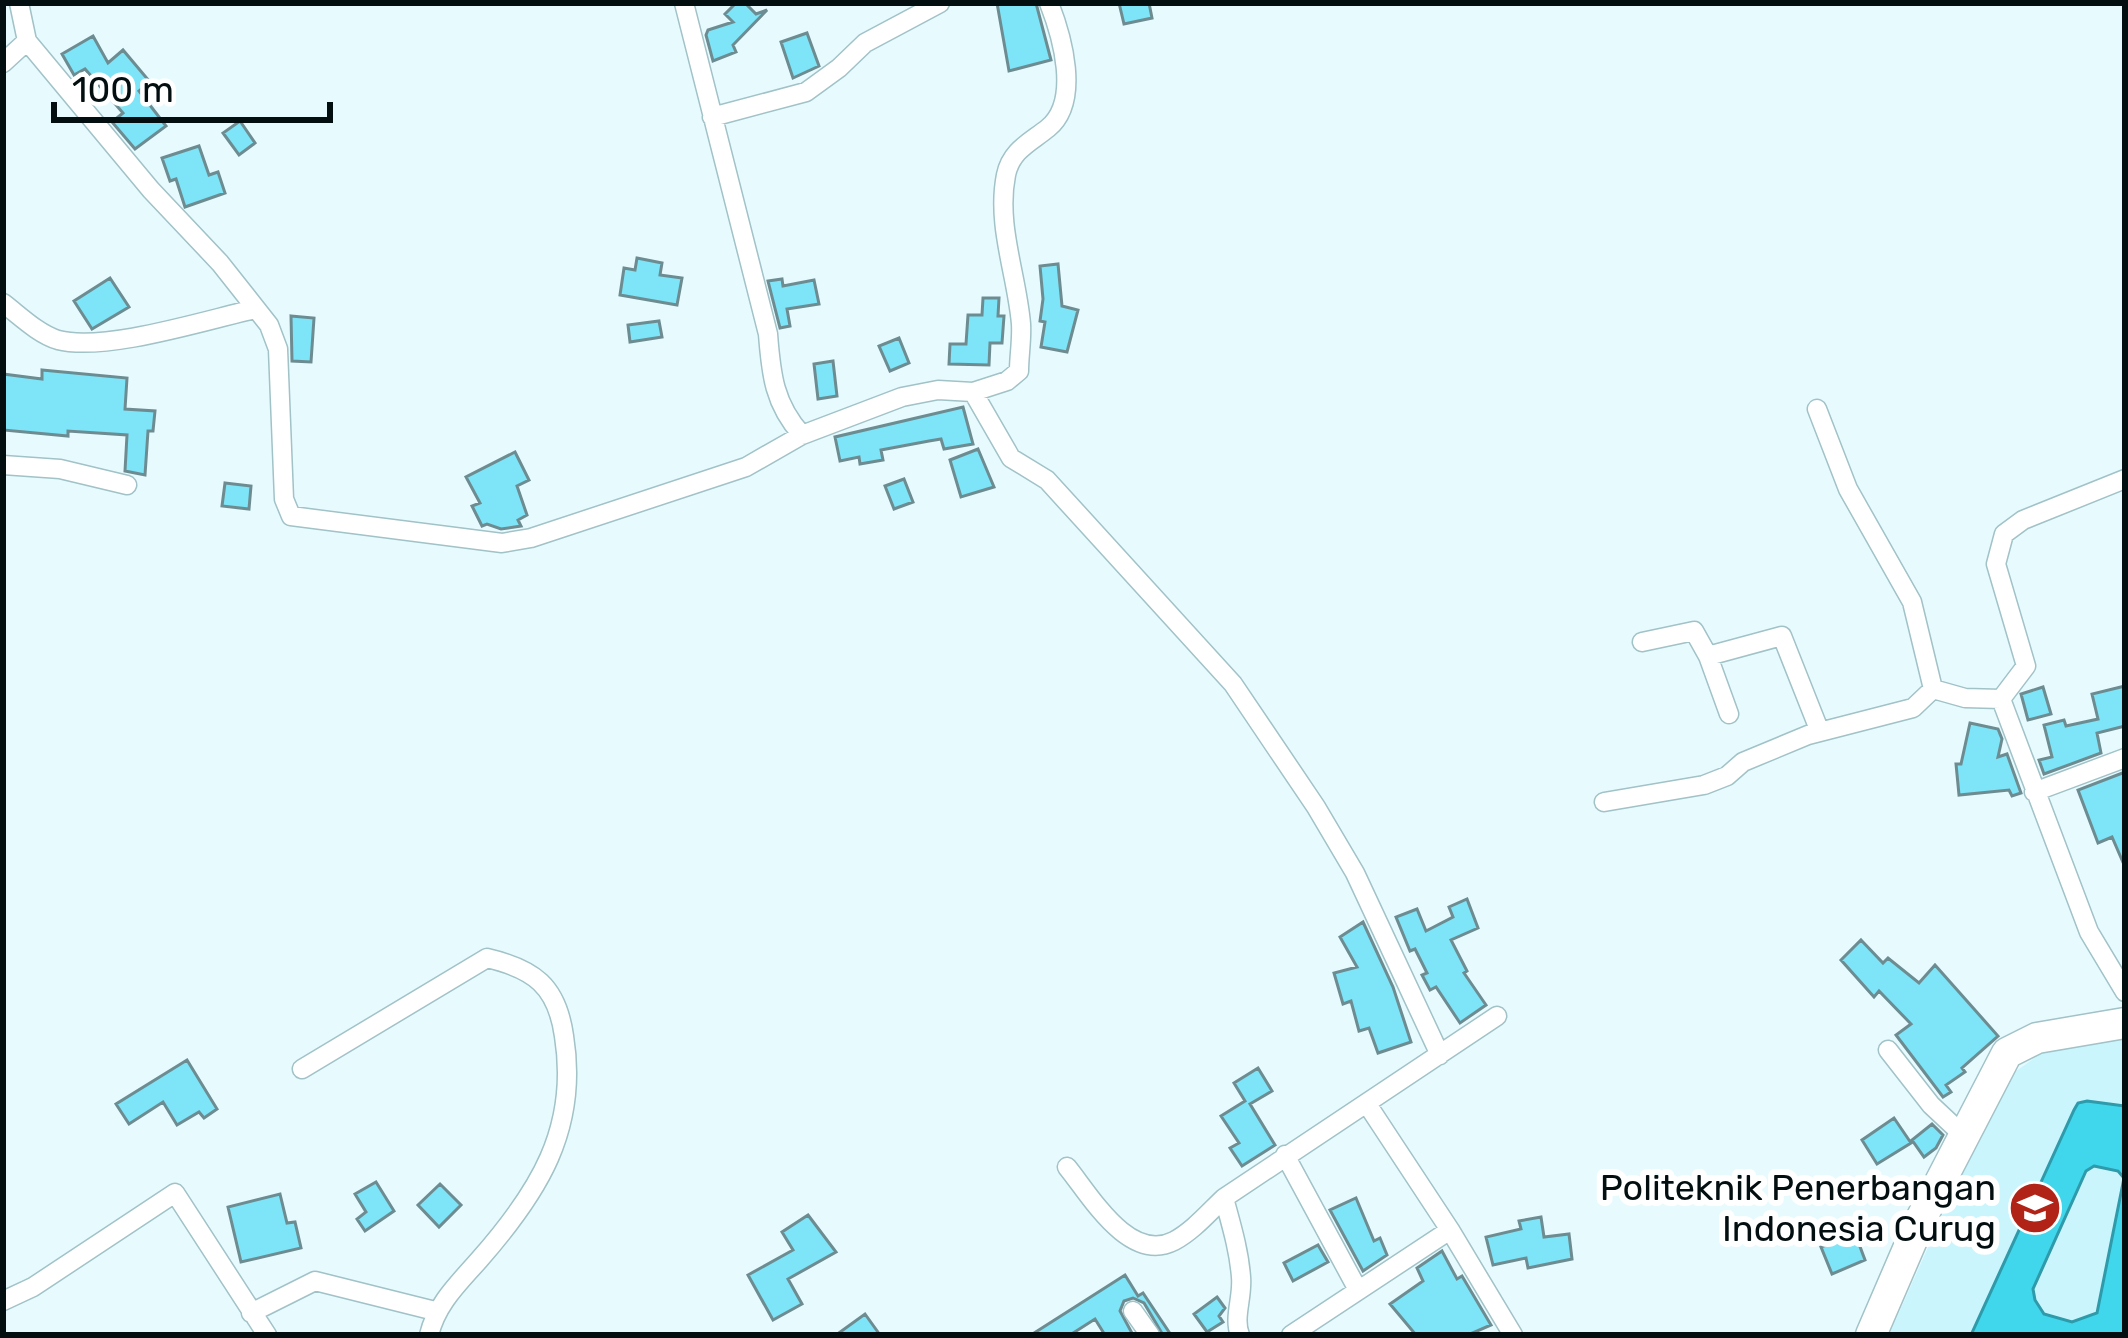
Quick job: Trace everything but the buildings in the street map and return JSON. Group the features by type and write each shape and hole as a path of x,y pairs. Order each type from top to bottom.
{"main road":[{"path":"1871,1335 1921,1219 1996,1068 2016,1047 2058,1033 2125,1023"}],"street":[{"path":"19,3 27,41 269,326 278,349 286,508 297,518 502,543 531,538 746,467 802,435 902,397 973,392 1007,381 1019,371 1021,325 1004,216 1006,173 1028,140 1051,126 1063,107 1063,55 1049,3"},
{"path":"684,3 768,334 772,386 784,413 802,435"},
{"path":"712,117 806,92 865,43 940,3"},
{"path":"3,63 27,41"},
{"path":"3,303 58,340 82,341 109,341 255,309"},
{"path":"973,392 1011,458 1047,480 1233,684 1316,806 1354,873 1441,1055"},
{"path":"1816,409 1848,489 1912,602 1933,689"},
{"path":"3,465 59,469 128,485"},
{"path":"2001,699 2026,666 1996,564 2004,534 2023,520 2125,478"},
{"path":"1642,642 1694,631 1729,714"},
{"path":"1708,656 1782,636 1820,732"},
{"path":"1933,689 1965,698 2001,699"},
{"path":"1604,802 1704,785 1727,776 1743,762 1820,732 1913,708 1933,689"},
{"path":"2001,699 2089,932 2125,992"},
{"path":"2034,792 2125,758"},
{"path":"302,1070 481,959 518,966 539,977 552,1000 561,1019 566,1051 561,1131 523,1210 435,1311 429,1335"},
{"path":"1067,1167 1118,1230 1153,1245 1181,1237 1224,1198 1285,1155 1497,1016"},
{"path":"1888,1050 1931,1105 1964,1135"},
{"path":"1367,1104 1514,1335"},
{"path":"1285,1155 1358,1290"},
{"path":"3,1301 33,1287 176,1193 267,1335"},
{"path":"1224,1198 1240,1260 1243,1297 1236,1320 1240,1335"},
{"path":"1291,1335 1450,1230"},
{"path":"251,1313 315,1281 435,1311"},
{"path":"1133,1311 1150,1335"}],"shaded area":[{"name":"Politeknik Penerbangan Indonesia Curug","path":"2125,1036 2125,1335 1889,1335 2002,1081 2057,1042"}],"water":[{"path":"2078,1103 2125,1106 2125,1335 1971,1335 2074,1110","holes":["2094,1166 2118,1171 2124,1178 2097,1313 2072,1322 2044,1314 2033,1289 2086,1171"]}],"place":[{"name":"Politeknik Penerbangan Indonesia Curug","path":"2035,1208"}]}
